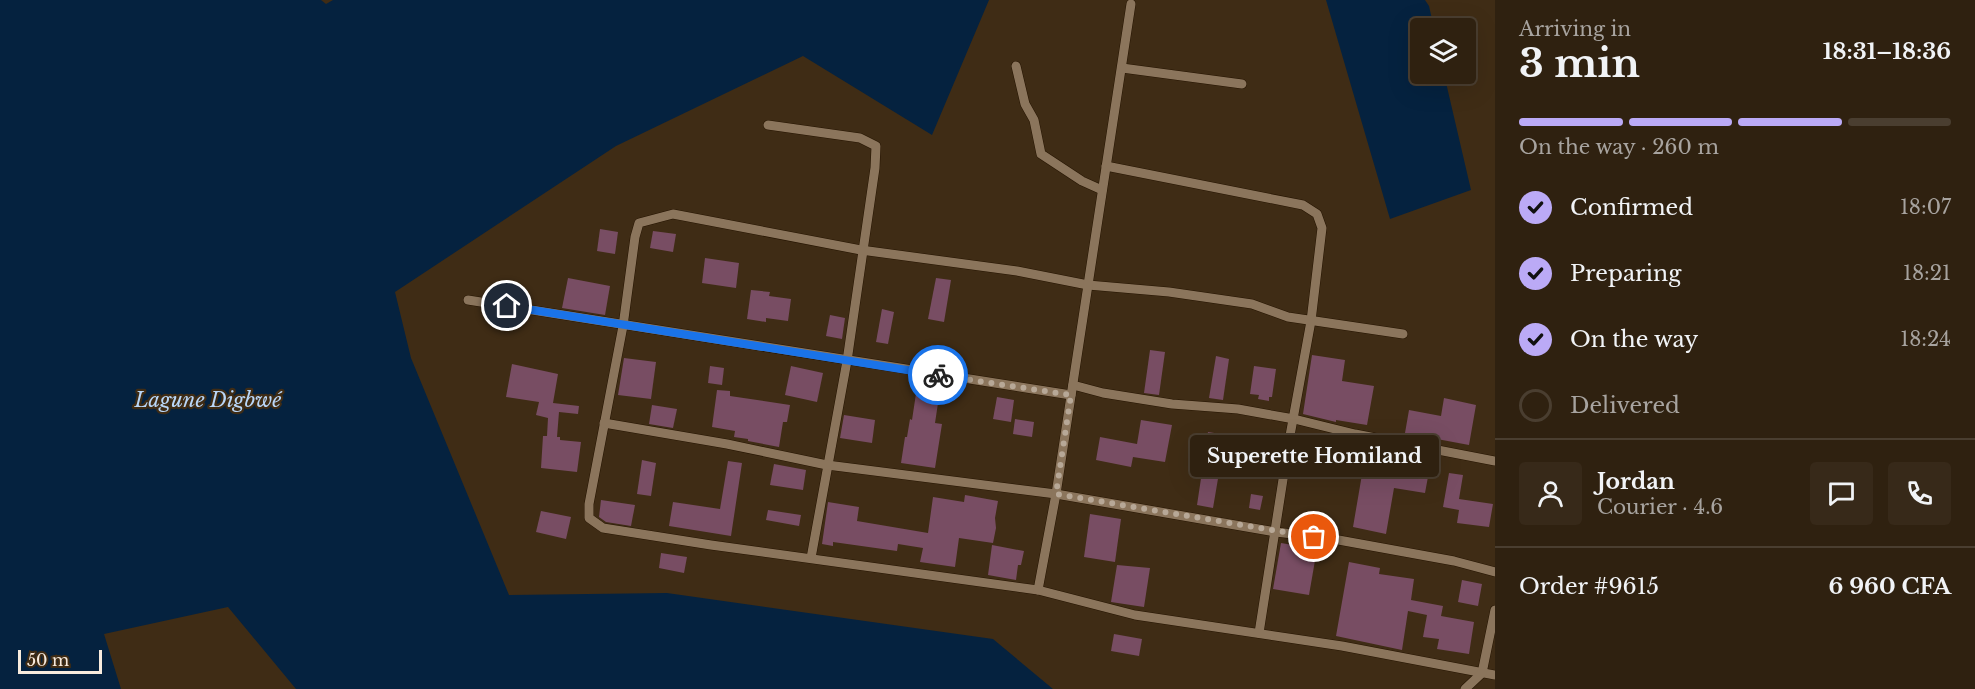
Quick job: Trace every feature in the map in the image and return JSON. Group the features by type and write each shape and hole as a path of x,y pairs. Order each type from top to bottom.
{"street":[{"path":"1038,590 1056,494 1131,4"},
{"path":"1016,66 1025,104 1034,120 1041,154 1082,181 1102,190"},
{"path":"1122,68 1242,84"},
{"path":"768,125 860,138 876,146 875,168 861,250 847,361 811,558"},
{"path":"1106,166 1303,206 1317,214 1322,228 1311,321 1260,633"},
{"path":"1403,334 1288,317 1252,304 1168,292 1088,285 1017,271 861,250 673,214 656,217 639,223 634,237 622,326 589,504 589,518 603,528 1038,590 1135,615 1342,646 1495,675"},
{"path":"468,300 847,361 1103,393 1172,404 1238,409 1495,461"},
{"path":"604,423 727,444 827,465 1056,494 1276,532 1333,539 1454,561 1495,572"},
{"path":"1465,689 1482,673 1495,610"}],"water":[{"name":"Lagune Digbwé","path":"0,0 321,0 326,4 333,0 989,0 932,135 803,56 616,146 395,292 411,358 509,595 667,593 993,639 1053,689 296,689 228,607 104,634 121,689 0,689"},
{"path":"1326,0 1425,0 1429,6 1432,18 1410,18 1410,84 1446,84 1471,190 1390,219"}],"building":[{"path":"600,229 618,232 615,254 597,251"},
{"path":"653,231 676,234 673,252 650,248"},
{"path":"705,258 739,263 736,288 702,283"},
{"path":"568,278 610,286 605,315 562,308"},
{"path":"936,278 951,280 944,322 928,319"},
{"path":"751,290 770,292 769,296 791,299 788,321 766,318 766,322 747,319"},
{"path":"882,309 894,312 888,344 876,342"},
{"path":"830,315 845,318 842,339 826,336"},
{"path":"1150,350 1165,352 1159,395 1144,393"},
{"path":"1312,355 1345,360 1342,381 1374,386 1367,425 1336,420 1336,422 1303,414"},
{"path":"1216,356 1229,359 1223,400 1209,398"},
{"path":"624,358 656,362 651,399 618,395"},
{"path":"512,364 558,374 553,403 579,406 578,414 559,412 557,437 560,437 560,440 581,442 577,472 541,468 543,436 547,436 548,418 536,415 539,402 506,397"},
{"path":"710,366 724,368 722,385 708,383"},
{"path":"791,366 823,373 817,402 785,395"},
{"path":"1254,366 1276,369 1272,397 1269,397 1269,401 1258,399 1259,395 1250,394"},
{"path":"917,387 940,390 935,423 942,424 935,468 901,463 905,437 907,437 910,419 912,420"},
{"path":"717,390 730,391 730,396 790,405 787,422 783,422 779,447 734,437 735,431 712,427"},
{"path":"997,397 1014,400 1011,422 993,419"},
{"path":"1444,398 1476,405 1469,445 1405,433 1409,410 1441,416"},
{"path":"652,405 677,409 673,428 649,424"},
{"path":"844,415 875,420 872,443 840,438"},
{"path":"1015,419 1034,422 1032,437 1013,434"},
{"path":"1141,420 1172,425 1165,462 1133,457 1131,467 1096,460 1100,437 1137,444"},
{"path":"1208,432 1252,439 1247,471 1220,467 1213,508 1197,505"},
{"path":"1366,451 1397,456 1396,460 1430,466 1425,493 1394,488 1386,534 1353,527"},
{"path":"642,460 656,463 651,496 637,494"},
{"path":"728,461 742,463 731,536 669,526 673,502 720,509"},
{"path":"774,464 806,470 803,490 770,485"},
{"path":"1449,473 1463,475 1459,499 1493,504 1489,527 1457,523 1459,510 1443,507"},
{"path":"1251,494 1263,496 1260,510 1249,508"},
{"path":"965,495 998,501 996,528 993,543 959,538 955,567 920,562 923,548 898,544 897,551 833,542 833,546 822,544 828,502 859,507 857,521 928,533 933,497 964,502"},
{"path":"601,500 635,505 631,526 606,522 599,517"},
{"path":"768,510 801,515 799,526 766,520"},
{"path":"541,511 571,517 566,539 536,532"},
{"path":"1090,514 1121,519 1115,562 1084,557"},
{"path":"1281,543 1317,549 1309,595 1273,589"},
{"path":"992,545 1024,551 1021,565 1018,565 1016,580 988,575"},
{"path":"661,553 687,557 684,573 659,568"},
{"path":"1349,562 1380,568 1379,574 1414,579 1411,600 1443,606 1441,616 1474,622 1469,654 1437,649 1439,639 1423,637 1427,615 1408,611 1402,650 1336,636"},
{"path":"1117,565 1150,568 1144,607 1111,602"},
{"path":"1462,580 1482,584 1478,606 1458,602"},
{"path":"1114,634 1142,639 1139,656 1111,651"}],"way so far":[{"path":"938,375 1071,395 1056,494 1314,537"}],"place":[{"name":"Superette Homiland","path":"1314,537"}],"route":[{"path":"507,306 938,375"}]}
